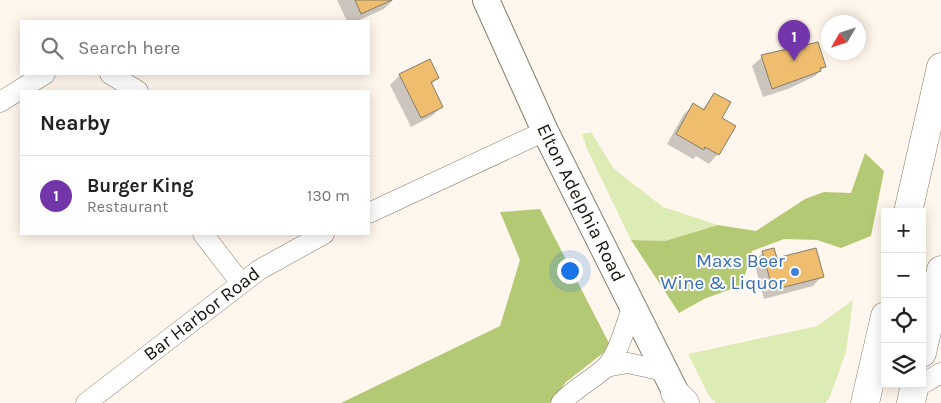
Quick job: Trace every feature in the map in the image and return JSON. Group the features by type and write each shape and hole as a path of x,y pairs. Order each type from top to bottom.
{"highway":[{"path":"909,208 941,67"},
{"path":"925,343 937,310 941,270"},
{"path":"866,403 881,334"},
{"path":"844,403 872,376"}],"main road":[{"name":"Elton Adelphia Road","path":"486,0 545,131 676,393"}],"street":[{"path":"0,102 43,75"},
{"path":"112,75 136,90"},
{"path":"370,213 545,131"},
{"path":"204,235 241,283"},
{"name":"Bar Harbor Road","path":"99,400 241,283 259,270 322,235"},
{"path":"606,367 632,308"},
{"path":"561,403 570,393 606,367 628,363 676,393"},
{"path":"917,389 941,373"}],"green space":[{"path":"591,132 614,169 663,207 718,225 665,241 631,240 587,149 582,134"},
{"path":"865,153 884,171 871,236 841,248 817,240 784,239 752,251 742,285 704,299 679,313 631,240 665,241 718,225 756,231 805,199 824,192 851,193"},
{"path":"540,209 611,347 566,382 550,403 341,403 500,326 520,260 500,212"},
{"path":"853,300 846,352 829,399 825,403 716,403 709,396 688,354 817,326"}],"building":[{"path":"355,0 392,0 361,14"},
{"path":"818,42 821,60 824,60 826,67 820,68 821,71 772,89 761,55"},
{"path":"430,59 439,78 431,82 443,107 421,118 399,74"},
{"path":"714,93 731,102 722,118 736,126 719,155 705,147 704,150 676,134 693,103 704,110"},
{"path":"774,248 777,258 816,248 824,277 773,290 762,251"}],"place":[{"name":"Burger King","path":"794,61"},
{"name":"Maxs Beer Wine & Liquor","path":"795,272"}]}
